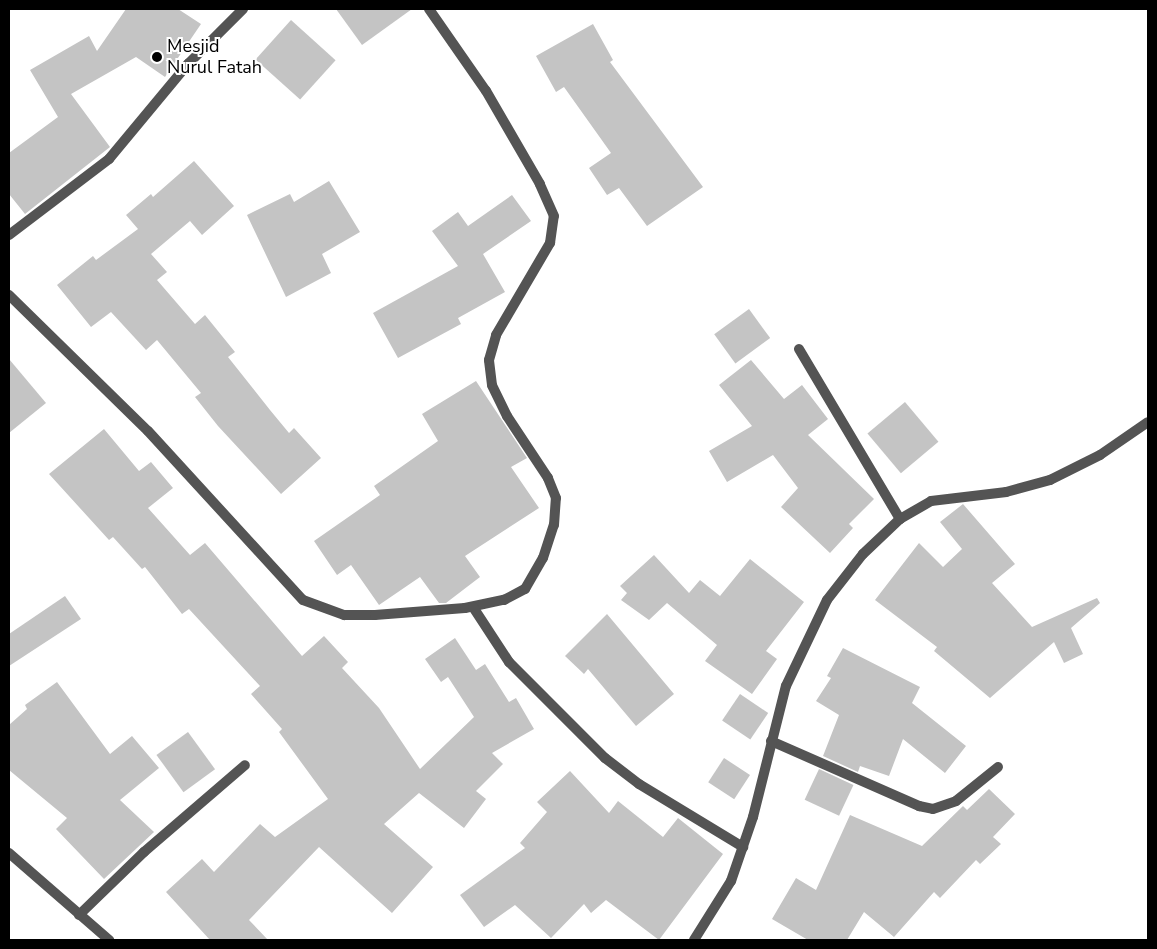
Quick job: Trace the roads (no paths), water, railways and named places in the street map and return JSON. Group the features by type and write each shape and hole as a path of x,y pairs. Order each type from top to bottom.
{"street":[{"path":"9,235 109,159 188,64 243,9"},
{"path":"9,295 148,431 303,600 344,615 446,611 504,600 526,589 543,558 554,524 556,498 548,478 507,416 492,385 489,360 496,335 550,243 555,225 540,184 491,100 430,9"},
{"path":"799,349 900,519"},
{"path":"694,940 731,881 743,847 786,686 827,600 863,554 900,519 931,501 1006,492 1050,480 1100,455 1148,422"},
{"path":"473,606 510,662 605,758 638,784 743,847"},
{"path":"771,741 919,806 933,809 956,801 998,767"},
{"path":"79,915 144,852 245,765"},
{"path":"9,853 109,940"}],"place":[{"name":"Mesjid Nurul Fatah","path":"157,57"}]}
